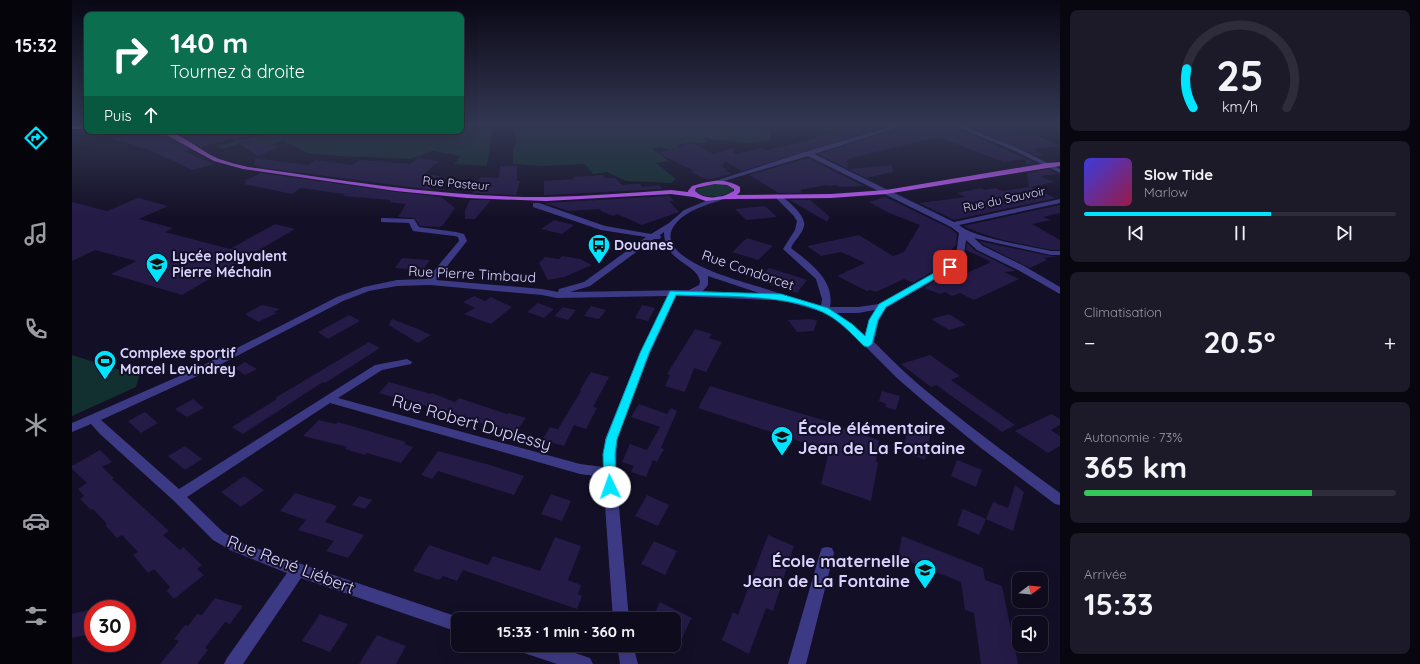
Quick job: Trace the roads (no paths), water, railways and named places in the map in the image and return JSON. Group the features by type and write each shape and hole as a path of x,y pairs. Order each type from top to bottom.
{"main road":[{"name":"Rue Pasteur","path":"209,156 216,160 263,171 396,189 467,196 546,199 594,198 663,192 715,182"},
{"path":"715,182 729,183 761,194 777,196 831,196 886,192 1060,164"},
{"path":"694,187 691,189 695,195"},
{"path":"721,198 736,194 738,190 737,187"},
{"name":"Rue Pasteur","path":"663,192 709,198 777,196"}],"street":[{"path":"715,182 755,171 798,156"},
{"path":"813,156 974,236 1051,253 1060,253"},
{"path":"1028,156 1060,171"},
{"path":"692,208 695,195"},
{"path":"777,196 783,204 796,212 801,219 801,226 787,249 813,270 820,278 827,299 825,310 840,319 868,344 889,366 938,407 1060,500"},
{"path":"536,205 604,228 668,240 669,229 672,224 692,208 721,198"},
{"name":"Rue du Sauvoir","path":"954,225 960,222 1060,201"},
{"path":"384,220 410,221 416,228 461,236 463,241 430,282"},
{"name":"Rue Pierre Timbaud","path":"72,428 202,370 340,299 367,289 397,284 430,282 542,292 557,292 576,288 587,284 607,271 653,236 672,224"},
{"path":"963,231 972,242 980,248 1021,268 1060,291"},
{"name":"Rue du Sauvoir","path":"825,310 858,310 882,306 957,262 961,255 963,231"},
{"name":"Rue Condorcet","path":"668,240 674,251 699,270 825,310"},
{"path":"690,293 701,289 704,284 705,279 699,270"},
{"path":"607,271 601,278 601,284 608,290 623,294"},
{"name":"Rue Pierre Timbaud","path":"542,292 557,295 579,296 690,293 781,297"},
{"path":"620,612 609,473 611,439 645,353 673,293"},
{"path":"868,344 874,320 882,306"},
{"path":"178,496 379,367 407,362"},
{"name":"Rue Robert Duplessy","path":"328,399 580,469 609,473"},
{"name":"Rue René Liébert","path":"93,419 104,431 178,496 218,536 237,547 298,570 451,622"},
{"path":"797,664 827,553"},
{"path":"233,664 298,570"},
{"path":"546,652 584,664"},
{"path":"626,652 629,664"}],"place":[{"name":"Douanes","path":"599,264"},
{"name":"Lycée polyvalent Pierre Méchain","path":"157,284"},
{"name":"Complexe sportif Marcel Levindrey","path":"105,380"},
{"name":"École élémentaire Jean de La Fontaine","path":"782,456"},
{"name":"École maternelle Jean de La Fontaine","path":"925,590"}]}
